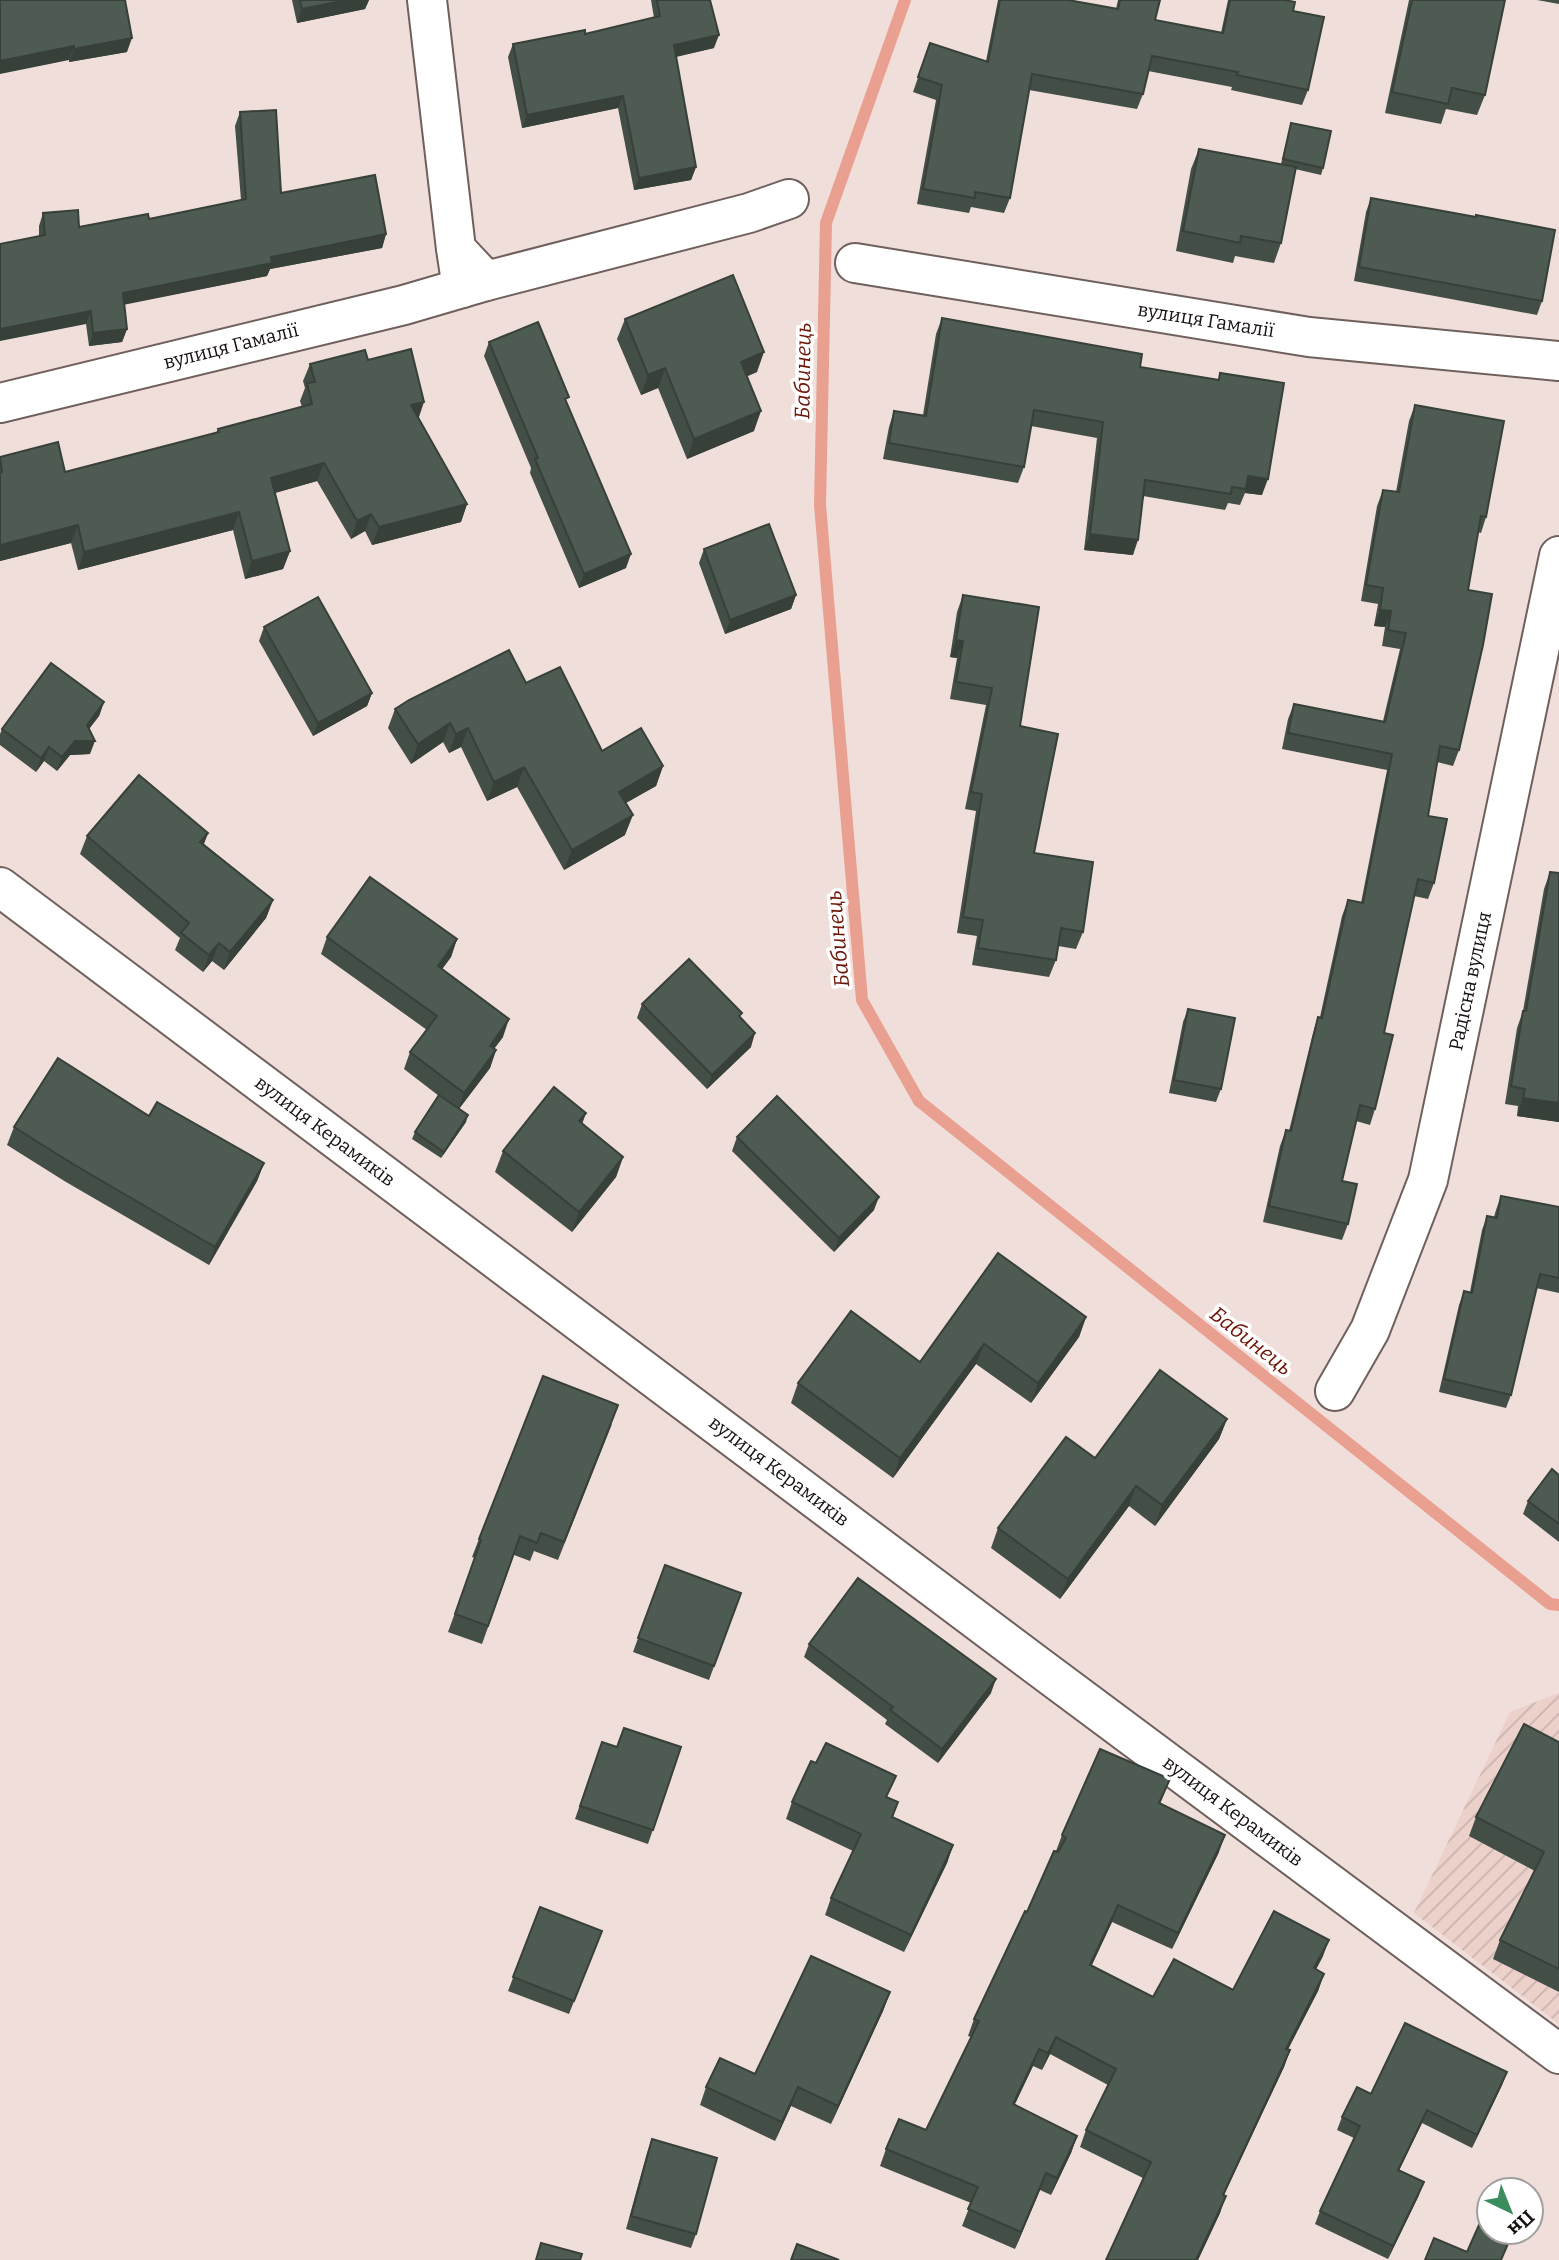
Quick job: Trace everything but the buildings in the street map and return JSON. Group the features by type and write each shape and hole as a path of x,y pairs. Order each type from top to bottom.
{"street":[{"path":"426,0 456,250 474,284"},
{"name":"вулиця Гамалії","path":"0,403 404,305 474,284 749,213 789,199"},
{"name":"вулиця Гамалії","path":"855,263 1309,337 1559,361"},
{"name":"Радісна вулиця","path":"1335,1391 1370,1330 1428,1180 1559,556"},
{"name":"вулиця Керамиків","path":"0,887 1559,2054"}],"shaded area":[{"path":"1559,1693 1559,2024 1414,1913 1510,1712"}],"waterway":[{"name":"Бабинець","path":"905,0 826,223 820,505 862,1000 919,1101 1550,1604 1559,1605"}]}
